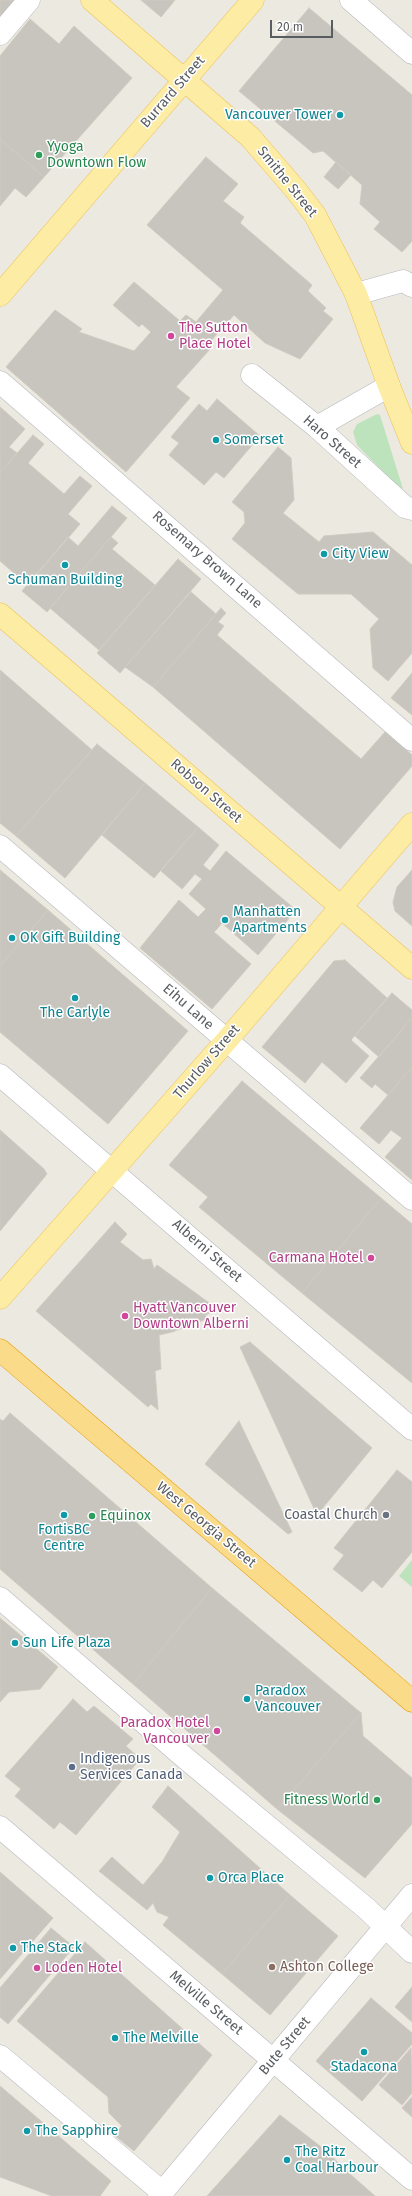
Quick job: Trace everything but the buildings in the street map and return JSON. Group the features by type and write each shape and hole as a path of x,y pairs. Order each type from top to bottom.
{"highway":[{"name":"West Georgia Street","path":"0,1350 412,1701"}],"main road":[{"name":"Smithe Street","path":"92,0 250,137 295,189 315,215 356,294 389,386 412,443"},
{"name":"Burrard Street","path":"0,295 253,0"},
{"name":"Robson Street","path":"0,614 412,968"},
{"name":"Thurlow Street","path":"0,1298 227,1040 412,824"}],"street":[{"path":"0,34 29,0"},
{"path":"351,0 412,52"},
{"path":"356,294 403,281 412,286"},
{"name":"Haro Street","path":"252,375 316,427 405,507 412,509"},
{"name":"Rosemary Brown Lane","path":"0,382 412,740"},
{"path":"316,427 389,386"},
{"name":"Eihu Lane","path":"0,846 412,1199"},
{"name":"Alberni Street","path":"0,1075 412,1429"},
{"path":"0,1598 184,1757 386,1926 412,1952"},
{"name":"Melville Street","path":"0,1827 412,2179"},
{"name":"Bute Street","path":"160,2194 412,1895"},
{"path":"0,2056 160,2194"}],"green space":[{"path":"377,414 380,415 403,489 392,481 357,445 353,432 357,424"},
{"path":"412,1560 412,1587 399,1576"}],"place":[{"name":"Vancouver Tower","path":"340,115"},
{"name":"Yyoga Downtown Flow","path":"39,155"},
{"name":"The Sutton Place Hotel","path":"171,336"},
{"name":"Somerset","path":"216,440"},
{"name":"City View","path":"324,554"},
{"name":"Schuman Building","path":"65,565"},
{"name":"Manhatten Apartments","path":"225,920"},
{"name":"OK Gift Building","path":"12,938"},
{"name":"The Carlyle","path":"75,998"},
{"name":"Carmana Hotel","path":"371,1258"},
{"name":"Hyatt Vancouver Downtown Alberni","path":"125,1316"},
{"name":"FortisBC Centre","path":"64,1515"},
{"name":"Coastal Church","path":"386,1515"},
{"name":"Equinox","path":"92,1516"},
{"name":"Sun Life Plaza","path":"15,1643"},
{"name":"Paradox Vancouver","path":"247,1699"},
{"name":"Paradox Hotel Vancouver","path":"217,1731"},
{"name":"Indigenous Services Canada","path":"72,1767"},
{"name":"Fitness World","path":"377,1800"},
{"name":"Orca Place","path":"210,1878"},
{"name":"The Stack","path":"13,1948"},
{"name":"Ashton College","path":"272,1967"},
{"name":"Loden Hotel","path":"37,1968"},
{"name":"The Melville","path":"115,2038"},
{"name":"Stadacona","path":"364,2052"},
{"name":"The Sapphire","path":"27,2131"},
{"name":"The Ritz Coal Harbour","path":"287,2160"}]}
